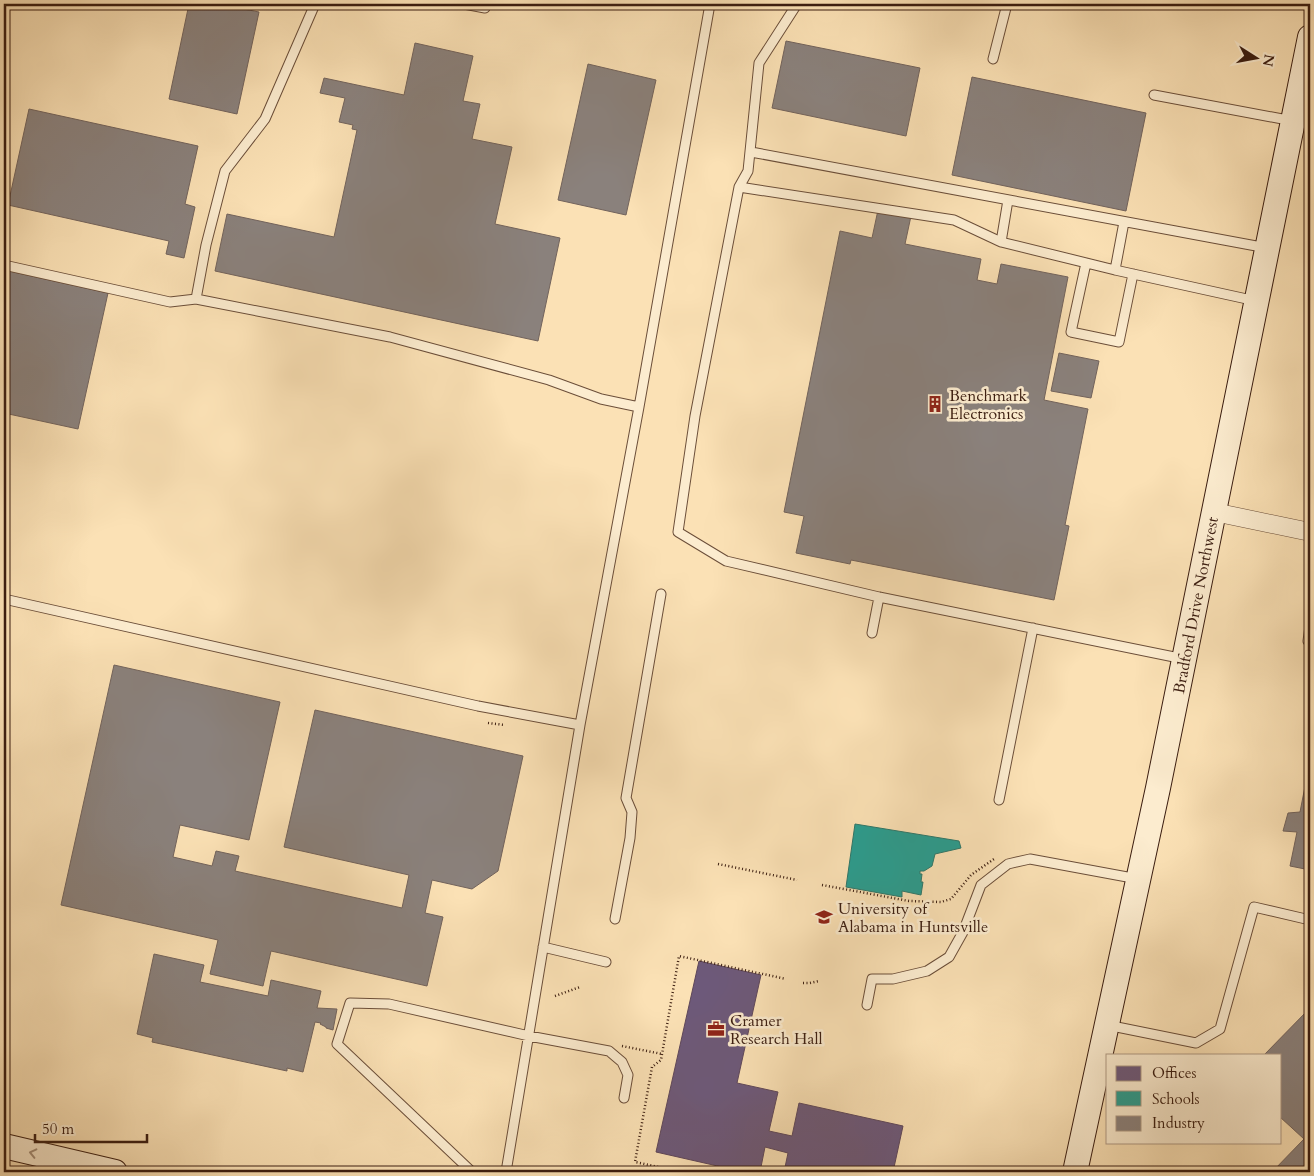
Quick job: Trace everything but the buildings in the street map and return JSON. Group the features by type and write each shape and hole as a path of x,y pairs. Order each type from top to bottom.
{"main road":[{"name":"Bradford Drive Northwest","path":"1075,1172 1139,879 1310,38"},
{"path":"4,1146 115,1172"}],"street":[{"path":"1214,512 1310,532"}],"lane":[{"path":"196,299 206,246 225,171 265,119 315,4"},
{"path":"464,4 485,8"},
{"path":"506,1172 580,725 639,407 710,4"},
{"path":"797,4 759,63 748,171 739,187 696,416 678,532 726,560 879,597 1184,659"},
{"path":"993,59 1007,4"},
{"path":"1154,95 1293,122"},
{"path":"751,152 1267,248"},
{"path":"739,187 954,220 1001,242 1115,270 1256,301"},
{"path":"1001,242 1008,200"},
{"path":"1115,270 1124,222"},
{"path":"1086,263 1071,332 1119,342 1133,274"},
{"path":"4,265 170,302 196,299 390,337 549,380 601,399 639,407"},
{"path":"615,919 630,838 632,812 626,798 661,594"},
{"path":"872,633 879,597"},
{"path":"4,599 478,706 580,725"},
{"path":"1310,626 1308,641 1310,642"},
{"path":"999,800 1033,628"},
{"path":"868,1006 872,979 893,979 927,971 949,957 963,932 981,885 1008,864 1030,858 1139,879"},
{"path":"1107,1025 1196,1043 1220,1029 1254,907 1310,920"},
{"path":"543,947 606,962"},
{"path":"472,1172 337,1044 350,1003 389,1004 529,1036 609,1051 622,1062 628,1075 624,1098"}],"path":[{"path":"488,722 505,725"},
{"path":"822,885 909,901 940,902 950,899 971,875 997,857"},
{"path":"718,864 797,880"},
{"path":"682,1172 635,1162 652,1067 661,1060 679,956 786,979"},
{"path":"803,983 819,981"},
{"path":"555,996 580,987"},
{"path":"621,1046 662,1054"}],"place":[{"name":"Benchmark Electronics","path":"935,404"},
{"name":"University of Alabama in Huntsville","path":"824,917"},
{"name":"Cramer Research Hall","path":"716,1029"}]}
